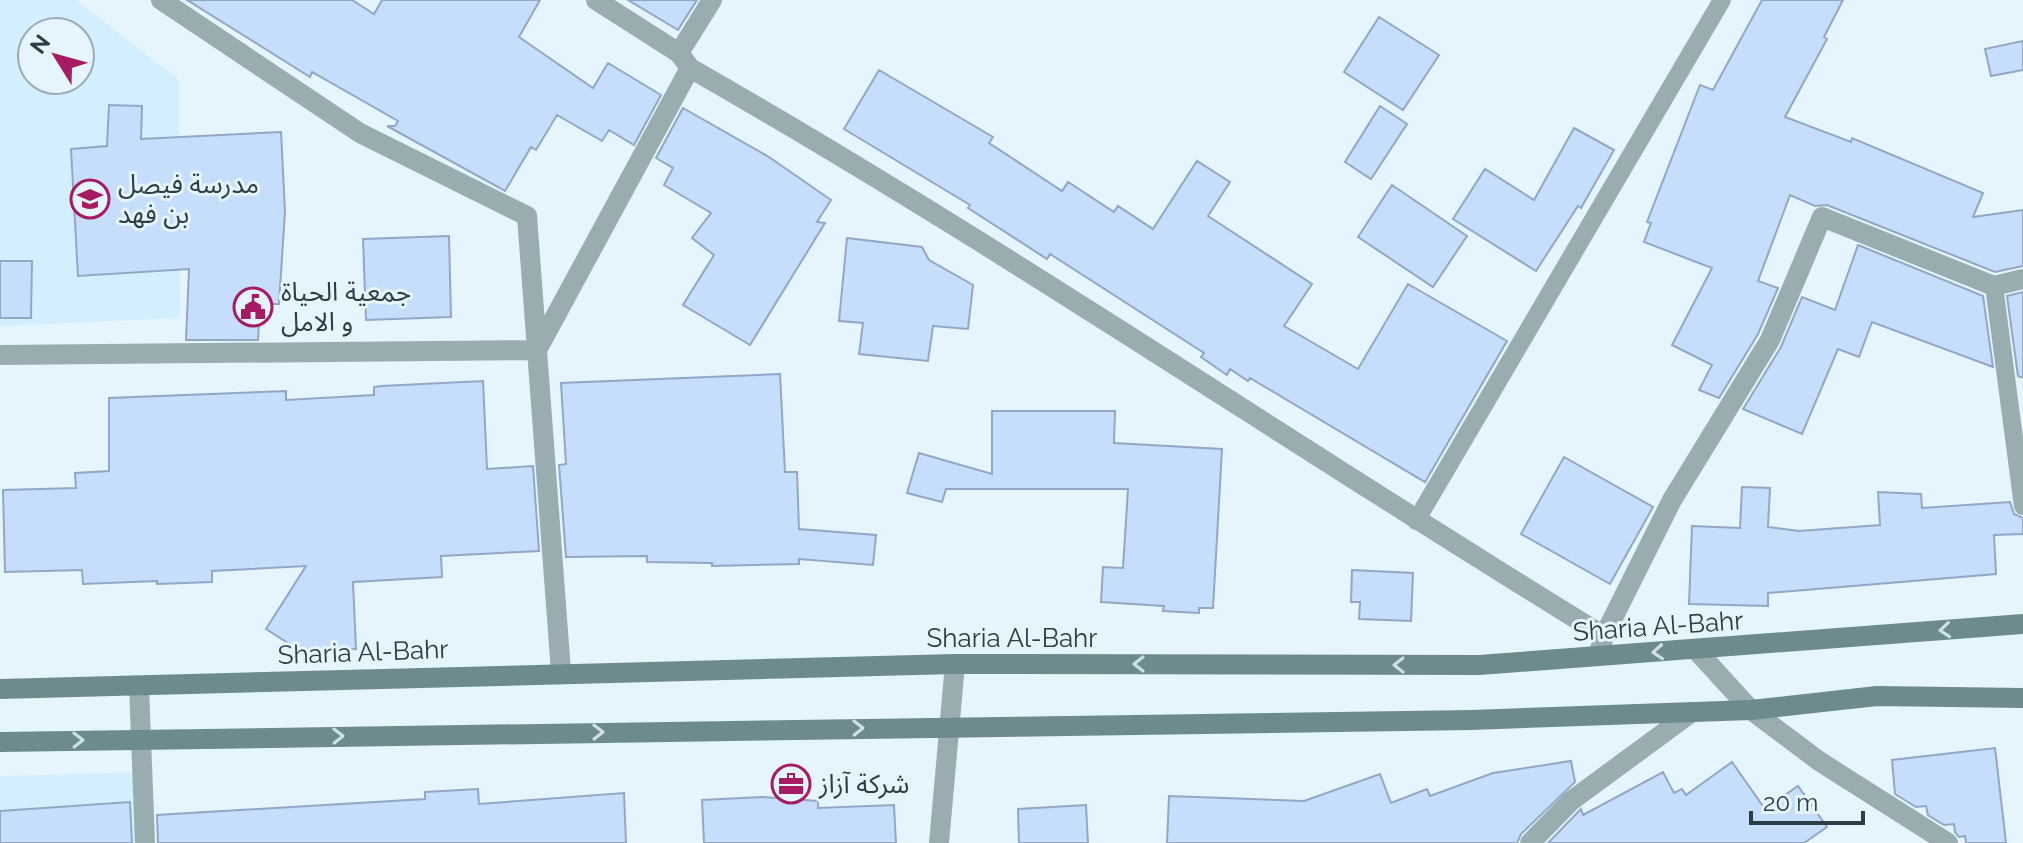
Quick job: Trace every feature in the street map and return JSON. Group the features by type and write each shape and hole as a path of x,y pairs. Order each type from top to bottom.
{"main road":[{"name":"Sharia Al-Bahr","path":"0,689 955,664 1479,665 2023,624"},
{"path":"0,742 1471,720 1751,710 1877,696 2023,698"}],"street":[{"path":"161,0 360,133 527,216 561,672"},
{"path":"596,0 684,60 1003,253 1416,521 1604,636"},
{"path":"537,350 712,0"},
{"path":"1598,656 1604,636 1672,500 1770,340 1822,217 1994,286 2023,279"},
{"path":"0,355 537,350"},
{"path":"1696,650 1751,710 1819,761 1948,843"},
{"path":"939,843 947,726 955,664"},
{"path":"139,686 145,843"},
{"path":"1530,843 1571,801 1692,712"}],"lane":[{"path":"1416,521 1722,0"},
{"path":"1994,286 2023,506"}],"shaded area":[{"name":"مدرسة فيصل بن فهد","path":"0,0 76,0 179,80 180,318 0,326"},
{"path":"138,772 136,843 0,843 0,776"}],"building":[{"path":"187,0 352,0 374,14 382,0 540,0 519,37 593,88 608,63 661,95 634,145 609,130 602,141 557,115 536,150 531,147 505,191 387,126 395,126 398,121 312,72 310,77"},
{"path":"628,0 697,0 678,30"},
{"path":"1762,0 1843,0 1824,37 1827,39 1785,117 1851,142 1852,138 1983,193 1973,217 2023,210 2023,266 1995,272 1827,205 1815,206 1790,195 1758,281 1778,288 1758,334 1719,398 1699,390 1712,365 1672,345 1712,268 1644,242 1651,223 1647,222 1700,85 1713,90"},
{"path":"1379,17 1439,55 1403,110 1344,72"},
{"path":"2023,41 2023,70 1991,76 1985,49"},
{"path":"879,70 993,137 989,143 1062,191 1068,182 1114,212 1118,206 1153,229 1197,161 1230,182 1208,216 1312,284 1284,326 1358,369 1408,284 1507,341 1425,482 1250,378 1248,381 1230,369 1227,375 1201,357 1204,353 1050,254 1047,259 968,208 970,205 844,129"},
{"path":"109,105 142,106 141,139 281,132 285,211 279,304 260,304 258,340 186,340 189,269 78,276 71,149 107,146"},
{"path":"1380,106 1407,124 1371,179 1345,162"},
{"path":"683,108 769,157 831,200 817,222 825,223 750,345 683,305 714,255 692,238 711,213 664,185 673,168 656,158"},
{"path":"1574,128 1614,150 1581,208 1578,206 1536,271 1453,219 1485,169 1534,200"},
{"path":"1392,185 1467,236 1433,287 1358,237"},
{"path":"449,236 451,317 366,320 363,239"},
{"path":"847,238 922,247 929,260 973,285 968,329 933,326 928,361 859,354 863,323 839,321"},
{"path":"1858,245 1983,296 1993,367 1872,322 1859,357 1838,349 1802,434 1743,409 1781,347 1802,297 1835,310"},
{"path":"0,261 32,261 31,318 0,318"},
{"path":"2023,292 2023,378 2018,376 2007,296"},
{"path":"780,374 785,472 797,472 799,529 876,535 873,565 799,559 799,564 712,566 712,563 647,562 647,556 566,557 559,465 566,464 561,383"},
{"path":"483,381 487,469 533,466 539,551 441,556 442,577 353,582 356,649 302,652 266,629 306,566 212,571 212,582 157,584 157,581 83,584 82,570 5,572 3,490 76,488 75,473 109,471 109,398 286,391 286,400 374,395 374,387 381,386"},
{"path":"992,411 1115,411 1114,443 1222,449 1213,608 1199,608 1199,613 1163,611 1164,606 1101,602 1103,567 1123,568 1128,489 946,489 942,502 907,493 919,453 992,474"},
{"path":"1564,457 1653,507 1610,584 1521,534"},
{"path":"1742,487 1770,488 1768,527 1799,531 1880,525 1878,492 1921,494 1922,508 2010,502 2014,514 2023,518 2023,534 1994,535 1996,574 1768,593 1768,606 1689,604 1692,526 1740,528"},
{"path":"1352,570 1413,573 1411,621 1359,619 1360,602 1351,602"},
{"path":"1995,748 2006,843 1966,843 1965,836 1959,837 1955,832 1954,824 1944,825 1928,815 1926,806 1916,807 1895,794 1892,760"},
{"path":"1571,761 1575,782 1521,834 1517,843 1167,843 1169,796 1304,801 1380,774 1391,803 1427,789 1430,796 1493,773"},
{"path":"1732,762 1765,809 1798,786 1827,827 1804,843 1548,843 1581,809 1583,815 1663,772 1674,793 1682,789 1686,795"},
{"path":"478,789 479,804 624,793 626,843 158,843 157,815 425,799 425,792"},
{"path":"762,797 818,801 818,808 894,805 896,843 704,843 702,800"},
{"path":"130,802 132,843 0,843 0,811"},
{"path":"1086,805 1088,843 1019,843 1018,809"}],"place":[{"name":"مدرسة فيصل بن فهد","path":"90,199"},
{"name":"جمعية الحياة و الامل","path":"253,307"},
{"name":"شركة آزاز","path":"791,784"}]}
